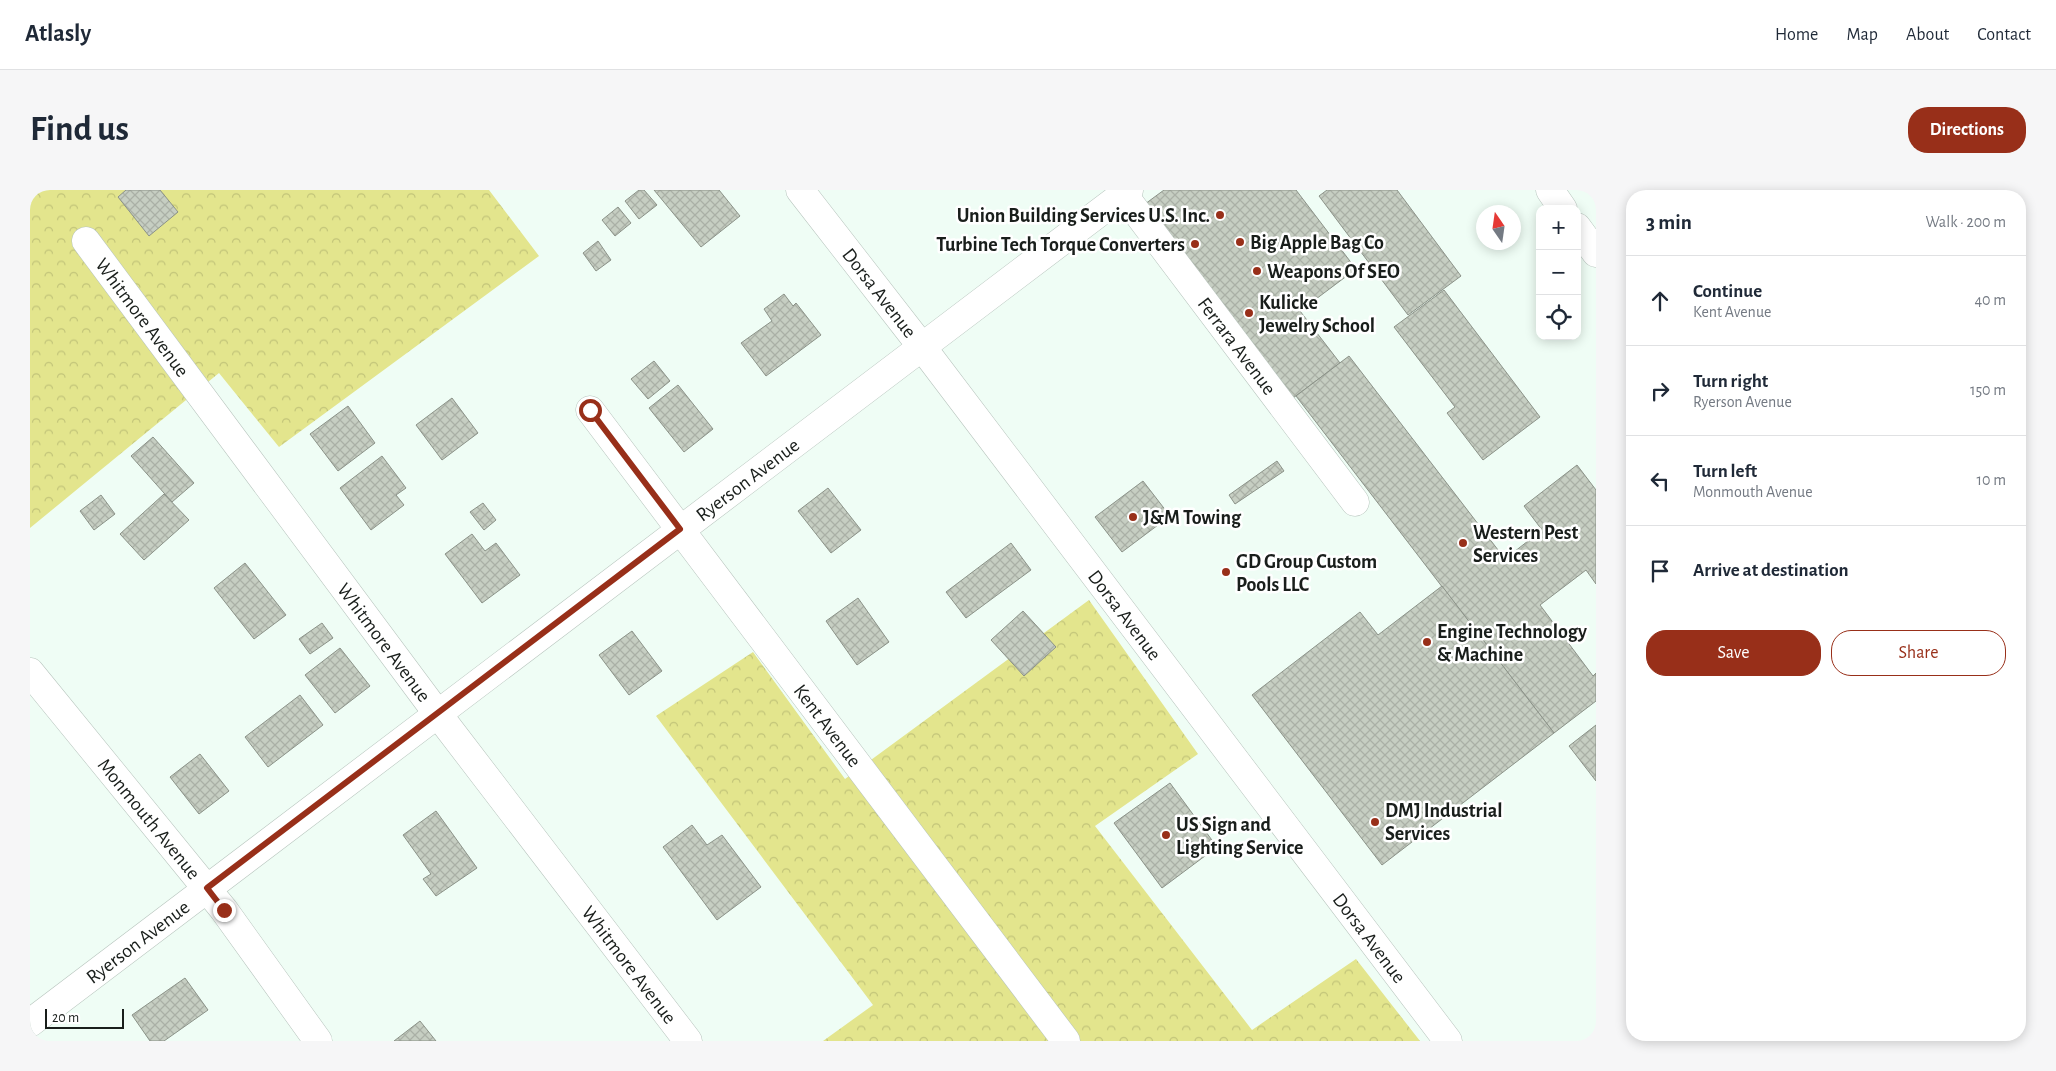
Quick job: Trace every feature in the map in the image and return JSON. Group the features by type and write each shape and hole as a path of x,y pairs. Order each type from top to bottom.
{"street":[{"name":"Dorsa Avenue","path":"800,190 922,347 1448,1041"},
{"path":"1550,190 1561,205"},
{"name":"Ryerson Avenue","path":"30,1023 1124,192"},
{"name":"Ferrara Avenue","path":"1124,192 1355,502"},
{"path":"1581,232 1596,253"},
{"name":"Whitmore Avenue","path":"86,241 437,713 688,1041"},
{"name":"Kent Avenue","path":"590,410 1066,1041"},
{"name":"Monmouth Avenue","path":"30,672 207,888 318,1041"}],"green space":[{"path":"30,190 489,190 539,256 279,447 219,373 30,528"},
{"path":"1089,600 1198,754 1095,826 1252,1030 1356,959 1420,1041 823,1041 873,1005 656,716 753,652 845,779"}],"building":[{"path":"126,190 160,190 178,212 149,236 118,197"},
{"path":"639,190 644,190 657,205 639,219 625,201"},
{"path":"654,190 719,190 740,216 701,247"},
{"path":"1164,190 1296,190 1356,269 1300,311 1340,363 1293,398 1145,204"},
{"path":"1327,190 1397,190 1461,276 1408,315 1319,196"},
{"path":"618,207 631,223 615,236 602,220"},
{"path":"598,241 611,260 596,271 583,253"},
{"path":"1444,290 1540,417 1483,460 1447,413 1455,407 1394,327"},
{"path":"784,294 793,306 796,303 821,335 766,376 741,343 772,321 764,309"},
{"path":"1349,356 1505,559 1542,530 1524,506 1577,465 1596,490 1596,584 1586,570 1540,605 1593,676 1596,673 1596,701 1554,733 1296,396"},
{"path":"654,361 670,381 648,399 631,379"},
{"path":"678,385 713,429 684,452 649,408"},
{"path":"452,398 478,433 442,460 416,425"},
{"path":"348,406 375,443 338,471 310,434"},
{"path":"153,437 194,483 172,502 131,456"},
{"path":"382,456 406,488 396,495 404,505 371,530 340,488"},
{"path":"1277,461 1284,471 1235,504 1229,495"},
{"name":"J&M Towing","path":"1143,481 1170,516 1122,552 1095,517"},
{"path":"828,488 861,530 831,553 798,511"},
{"path":"164,494 189,520 144,560 120,534"},
{"path":"101,495 115,514 94,530 80,511"},
{"path":"483,503 496,520 484,530 470,512"},
{"path":"472,534 485,551 496,543 520,575 482,603 445,554"},
{"path":"1011,543 1031,570 966,618 946,592"},
{"path":"245,563 286,615 254,639 214,588"},
{"path":"1442,586 1554,733 1382,865 1252,695 1360,612 1378,635"},
{"path":"858,598 889,642 857,665 826,621"},
{"path":"1023,611 1056,647 1024,676 991,640"},
{"path":"322,623 333,638 310,654 299,639"},
{"path":"632,631 662,671 629,695 599,655"},
{"path":"340,648 370,686 335,713 305,675"},
{"path":"300,695 323,725 268,767 245,737"},
{"path":"1596,725 1596,781 1569,746"},
{"path":"200,754 229,791 199,814 170,777"},
{"name":"US Sign and Lighting Service","path":"1170,783 1217,847 1162,888 1114,823"},
{"path":"436,811 477,868 436,896 423,879 431,874 403,835"},
{"path":"692,825 707,845 722,835 761,887 717,920 663,847"},
{"path":"185,978 208,1010 164,1041 150,1041 132,1015"},
{"path":"420,1021 436,1041 394,1041"}],"place":[{"name":"Union Building Services U.S. Inc.","path":"1220,215"},
{"name":"Big Apple Bag Co","path":"1240,242"},
{"name":"Turbine Tech Torque Converters","path":"1195,244"},
{"name":"Weapons Of SEO","path":"1257,271"},
{"name":"Kulicke Jewelry School","path":"1249,313"},
{"name":"J&M Towing","path":"1133,517"},
{"name":"Western Pest Services","path":"1463,543"},
{"name":"GD Group Custom Pools LLC","path":"1226,572"},
{"name":"Engine Technology & Machine","path":"1427,642"},
{"name":"DMJ Industrial Services","path":"1375,822"},
{"name":"US Sign and Lighting Service","path":"1166,835"}],"route":[{"path":"224,910 207,888 680,529 590,410"}]}
